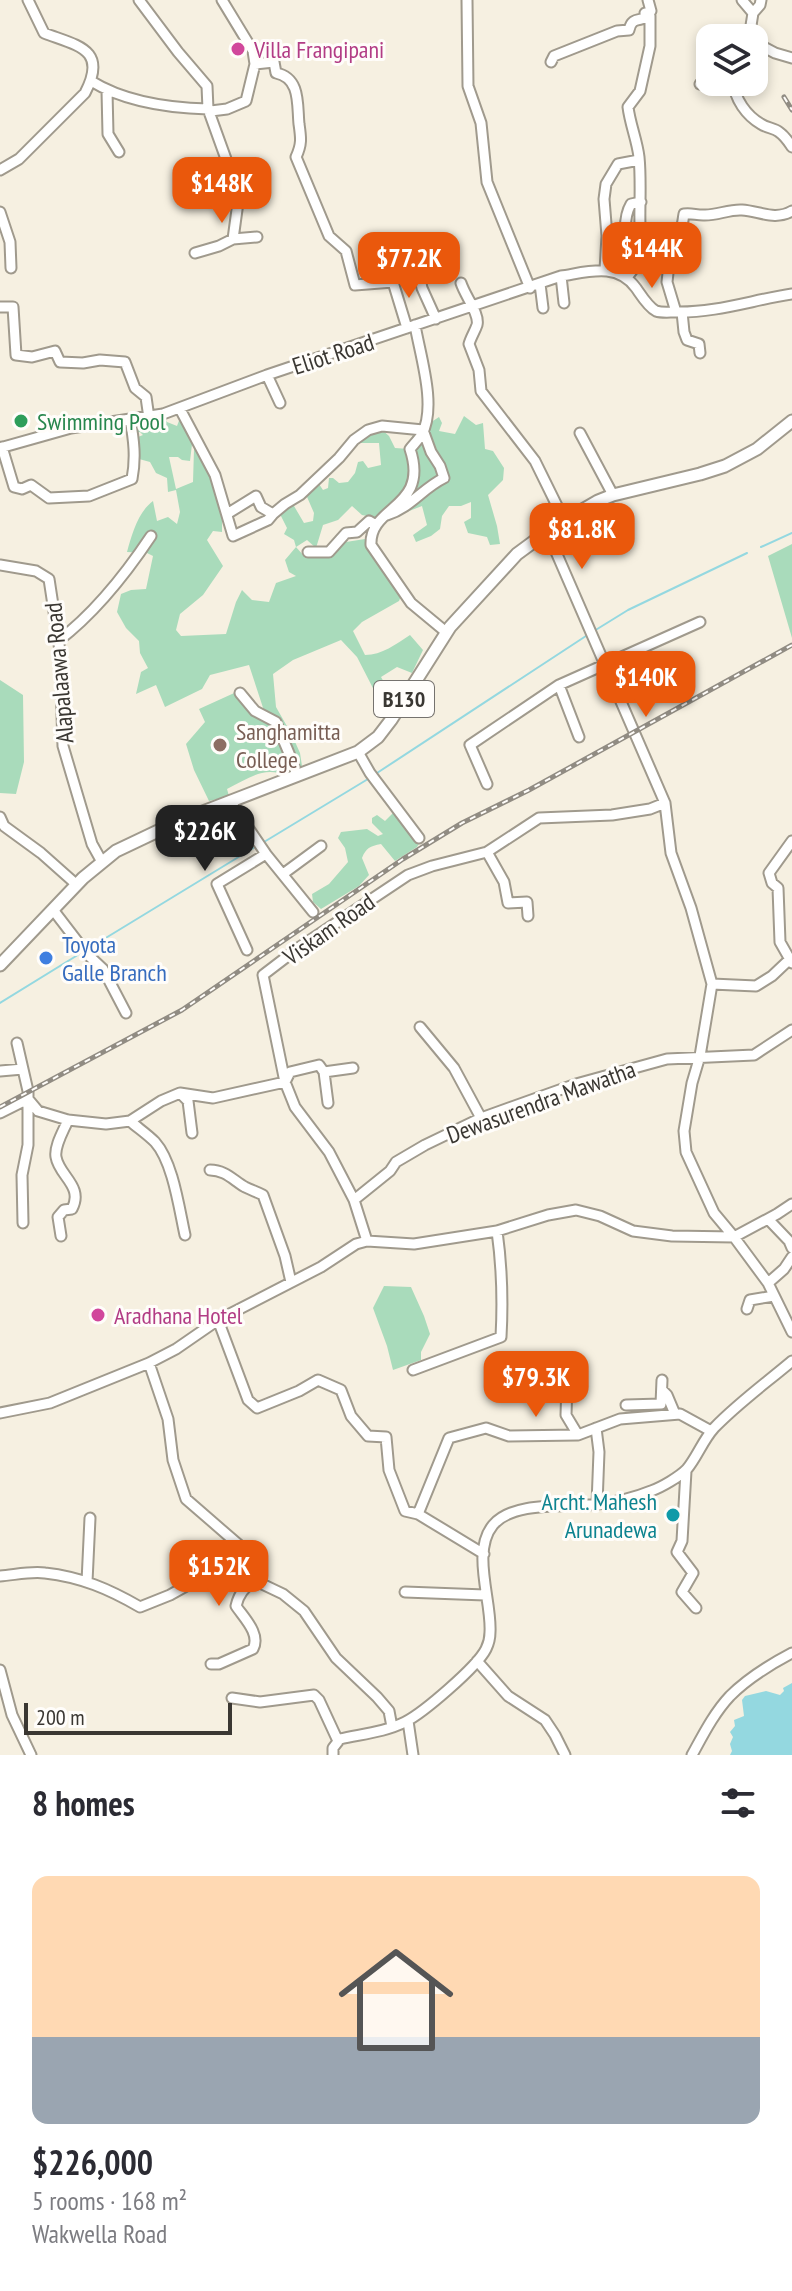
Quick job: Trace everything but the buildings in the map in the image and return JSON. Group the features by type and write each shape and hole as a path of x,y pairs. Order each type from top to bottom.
{"main road":[{"name":"B130","path":"1,963 102,862 135,840 358,752 378,737 446,632 517,554 564,520 613,495 725,466 757,449 792,421"}],"street":[{"path":"0,170 19,159 85,93 94,64 85,48 44,33 28,0"},
{"path":"139,0 207,86 208,109 239,195 233,239"},
{"path":"91,81 107,91 173,107 211,111 227,109 246,101 255,64 253,51 222,0"},
{"path":"467,0 468,86 481,123 487,182 535,286 540,306"},
{"path":"648,0 650,46 640,91 628,107 637,140 641,202 640,257 636,268 627,277 656,311 731,307 792,294"},
{"path":"742,0 753,13"},
{"path":"753,24 753,13 761,0"},
{"path":"551,62 554,56 617,31 629,30 630,23 644,20 649,13"},
{"path":"768,49 792,58"},
{"path":"255,64 274,62 276,73 284,75 298,95 302,145 296,157 329,236 346,251 355,285 393,282"},
{"path":"107,91 108,134 119,152"},
{"path":"737,96 752,118 781,133 792,147"},
{"path":"605,270 606,184 618,164 639,160"},
{"path":"636,268 627,254 627,211 631,204 641,202"},
{"path":"640,242 675,235 681,228 684,214 688,212 708,215 741,210 772,216 786,215 792,211"},
{"path":"0,212 10,242 11,268"},
{"path":"195,253 233,239 257,237"},
{"path":"390,244 391,259 387,269 411,327 427,389 428,417 410,449 415,471 413,485 376,525 371,545 411,603 446,632"},
{"path":"669,264 667,282 684,332 687,340 699,344 700,353"},
{"path":"418,269 422,288 436,319"},
{"name":"Eliot Road","path":"1,448 71,428 149,418 180,409 267,375 561,276 605,270 627,277"},
{"path":"561,276 564,303"},
{"path":"461,283 464,295 476,313 477,325 469,344 479,370 481,391 535,461 564,520"},
{"path":"0,307 13,307 16,355 32,357 55,351 60,362 125,362 135,388 146,397 149,418"},
{"path":"267,375 280,403"},
{"path":"180,409 215,475 233,536 268,520 300,495 354,440 368,430 382,426 423,430"},
{"path":"1,448 14,487 22,489 31,485 49,498 89,496 132,479 135,441 130,419"},
{"path":"387,515 412,502 444,478 423,430"},
{"path":"580,433 613,495"},
{"path":"227,514 256,496 261,507 273,514"},
{"path":"308,552 329,552 346,533 357,532 369,521 376,525"},
{"path":"545,535 556,552 665,803 671,853 691,908 712,984 684,1131 686,1152 714,1213 768,1283 792,1332"},
{"path":"58,641 83,622 120,580 151,536"},
{"name":"Alapalaawa Road","path":"0,565 36,571 49,579 62,686 63,746 92,844 102,862"},
{"path":"487,784 470,745 559,685 700,622"},
{"path":"559,685 579,737"},
{"path":"240,693 255,711 276,722 297,776"},
{"path":"358,752 419,838"},
{"path":"230,801 266,854 313,912"},
{"name":"Viskam Road","path":"367,1241 354,1200 329,1152 295,1107 285,1082 263,975 408,875 487,852 539,818 612,815 650,809 665,803"},
{"path":"0,817 4,826 77,885"},
{"path":"0,835 12,832"},
{"path":"712,984 756,986 791,961 780,942 778,888 769,878 769,873 792,841"},
{"path":"283,874 321,846"},
{"path":"487,852 504,882 508,903 527,902 528,916"},
{"path":"247,950 217,884 266,854"},
{"path":"54,911 103,969 126,1013"},
{"path":"780,942 792,940"},
{"path":"420,1027 454,1068 481,1118"},
{"name":"Dewasurendra Mawatha","path":"354,1200 390,1171 396,1162 481,1118 636,1066 667,1059 754,1055 792,1030"},
{"path":"17,1043 28,1099 28,1145 22,1175 23,1223"},
{"path":"28,1099 38,1111 68,1120 106,1124 130,1121 180,1093 213,1098 285,1082 290,1072 319,1065 324,1072 328,1103"},
{"path":"324,1072 353,1068"},
{"path":"0,1071 23,1069"},
{"path":"180,1093 188,1101 192,1133"},
{"path":"0,1113 28,1099"},
{"path":"61,1236 58,1217 64,1210 72,1209 75,1203 74,1188 56,1157 57,1146 68,1120"},
{"path":"130,1121 156,1143 163,1156 185,1235"},
{"path":"210,1170 234,1177 242,1185 263,1195 291,1282"},
{"path":"0,1413 50,1403 149,1363 218,1320 367,1241 414,1244 497,1231 576,1210 600,1216 633,1231 672,1236 734,1237 792,1204"},
{"path":"768,1219 792,1248"},
{"path":"413,1370 501,1337 502,1274 497,1231"},
{"path":"768,1283 792,1257"},
{"path":"747,1309 750,1300 774,1296"},
{"path":"218,1320 248,1400 257,1408 318,1380 341,1390 351,1416 368,1436 386,1437 389,1470 405,1511 418,1514 484,1554"},
{"path":"333,1755 338,1741 408,1721 477,1661 486,1648 490,1631 485,1595 484,1554 487,1537 492,1526 504,1515 525,1509 597,1504 654,1490 686,1471 711,1431 792,1361"},
{"path":"149,1363 168,1419 173,1460 186,1499 239,1545 262,1584 283,1594 304,1611 336,1658 389,1711 392,1727"},
{"path":"572,1370 567,1383 566,1415 578,1435"},
{"path":"626,1405 661,1404 662,1385 675,1414"},
{"path":"418,1514 449,1438 486,1428 509,1436 578,1435 620,1419 675,1414 711,1431"},
{"path":"596,1428 599,1452 597,1504"},
{"path":"686,1471 682,1541 677,1552 693,1573 682,1592 696,1608"},
{"path":"87,1582 90,1518"},
{"path":"0,1576 42,1572 112,1590 140,1607 195,1581 239,1545"},
{"path":"211,1664 219,1664 253,1649 256,1644 254,1632 236,1606 239,1593 261,1580"},
{"path":"405,1592 485,1595"},
{"path":"692,1755 730,1696 792,1653"},
{"path":"477,1661 508,1696 545,1720 565,1755"},
{"path":"0,1670 12,1715 31,1755"},
{"path":"232,1698 260,1702 314,1695 338,1741"},
{"path":"408,1721 413,1755"}],"green space":[{"path":"135,413 163,414 167,422 177,426 180,418 193,436 190,461 169,457 176,489 193,482 194,449 204,442 222,520 222,532 213,531 207,540 223,566 203,595 180,614 176,630 181,636 226,634 242,590 252,600 269,602 276,583 296,576 289,572 285,560 296,547 304,556 328,558 346,542 365,539 401,596 399,601 362,622 353,631 365,655 383,651 410,635 423,650 412,673 397,667 381,677 393,698 385,704 377,696 357,657 341,640 293,660 273,674 276,707 300,753 302,766 289,778 273,772 258,774 227,789 229,796 209,801 194,770 186,744 205,722 199,709 243,689 253,711 268,723 249,665 210,675 202,689 165,707 156,685 136,694 141,672 148,668 140,653 139,641 126,628 117,612 121,594 146,589 153,556 127,552 140,517 153,501 157,521 168,517 177,524 180,512 176,490 168,492 167,478 156,473 150,462 139,459 135,444 138,437 143,435 134,433 132,421"},
{"path":"464,416 476,425 483,423 485,449 493,451 504,468 503,480 488,495 500,544 490,545 487,537 468,533 464,522 471,518 471,502 449,506 442,516 440,529 416,542 413,535 427,525 422,506 399,515 390,505 378,518 362,515 352,506 338,520 323,525 316,548 307,540 296,547 294,540 284,534 287,528 280,514 285,504 294,506 304,523 313,521 314,513 304,490 312,482 319,484 323,490 328,488 329,478 339,483 348,482 358,462 363,461 368,468 381,465 379,443 359,443 368,430 380,428 395,448 409,449 415,433 439,417 442,423 439,431 455,434"},
{"path":"792,544 792,638 768,556"},
{"path":"0,680 23,695 24,762 16,794 0,793"},
{"path":"393,813 404,819 420,842 417,847 395,861 381,844 369,848 362,858 369,875 359,886 321,909 313,902 312,894 329,884 348,862 345,848 338,838 341,832 367,829 378,836 383,834 372,823 372,818 377,815 385,821"},
{"path":"384,1286 411,1287 430,1334 421,1352 421,1360 393,1370 373,1308"}],"water":[{"path":"792,1683 792,1755 730,1755 733,1737 730,1732 735,1726 734,1720 744,1716 742,1700 745,1696 766,1691 780,1695 783,1688"}],"waterway":[{"path":"761,547 792,533"},
{"path":"594,631 628,610 747,553"},
{"path":"377,773 589,634"},
{"path":"264,842 368,779"},
{"path":"86,950 255,847"},
{"path":"0,1003 81,953"}],"railway":[{"path":"784,97 792,110"},
{"path":"0,1107 182,1010 403,859 462,823 529,790 792,645"}],"place":[{"name":"Villa Frangipani","path":"238,49"},
{"name":"Swimming Pool","path":"21,421"},
{"name":"Sanghamitta College","path":"220,745"},
{"name":"Toyota Galle Branch","path":"46,958"},
{"name":"Aradhana Hotel","path":"98,1315"},
{"name":"Archt. Mahesh Arunadewa","path":"673,1515"}]}
